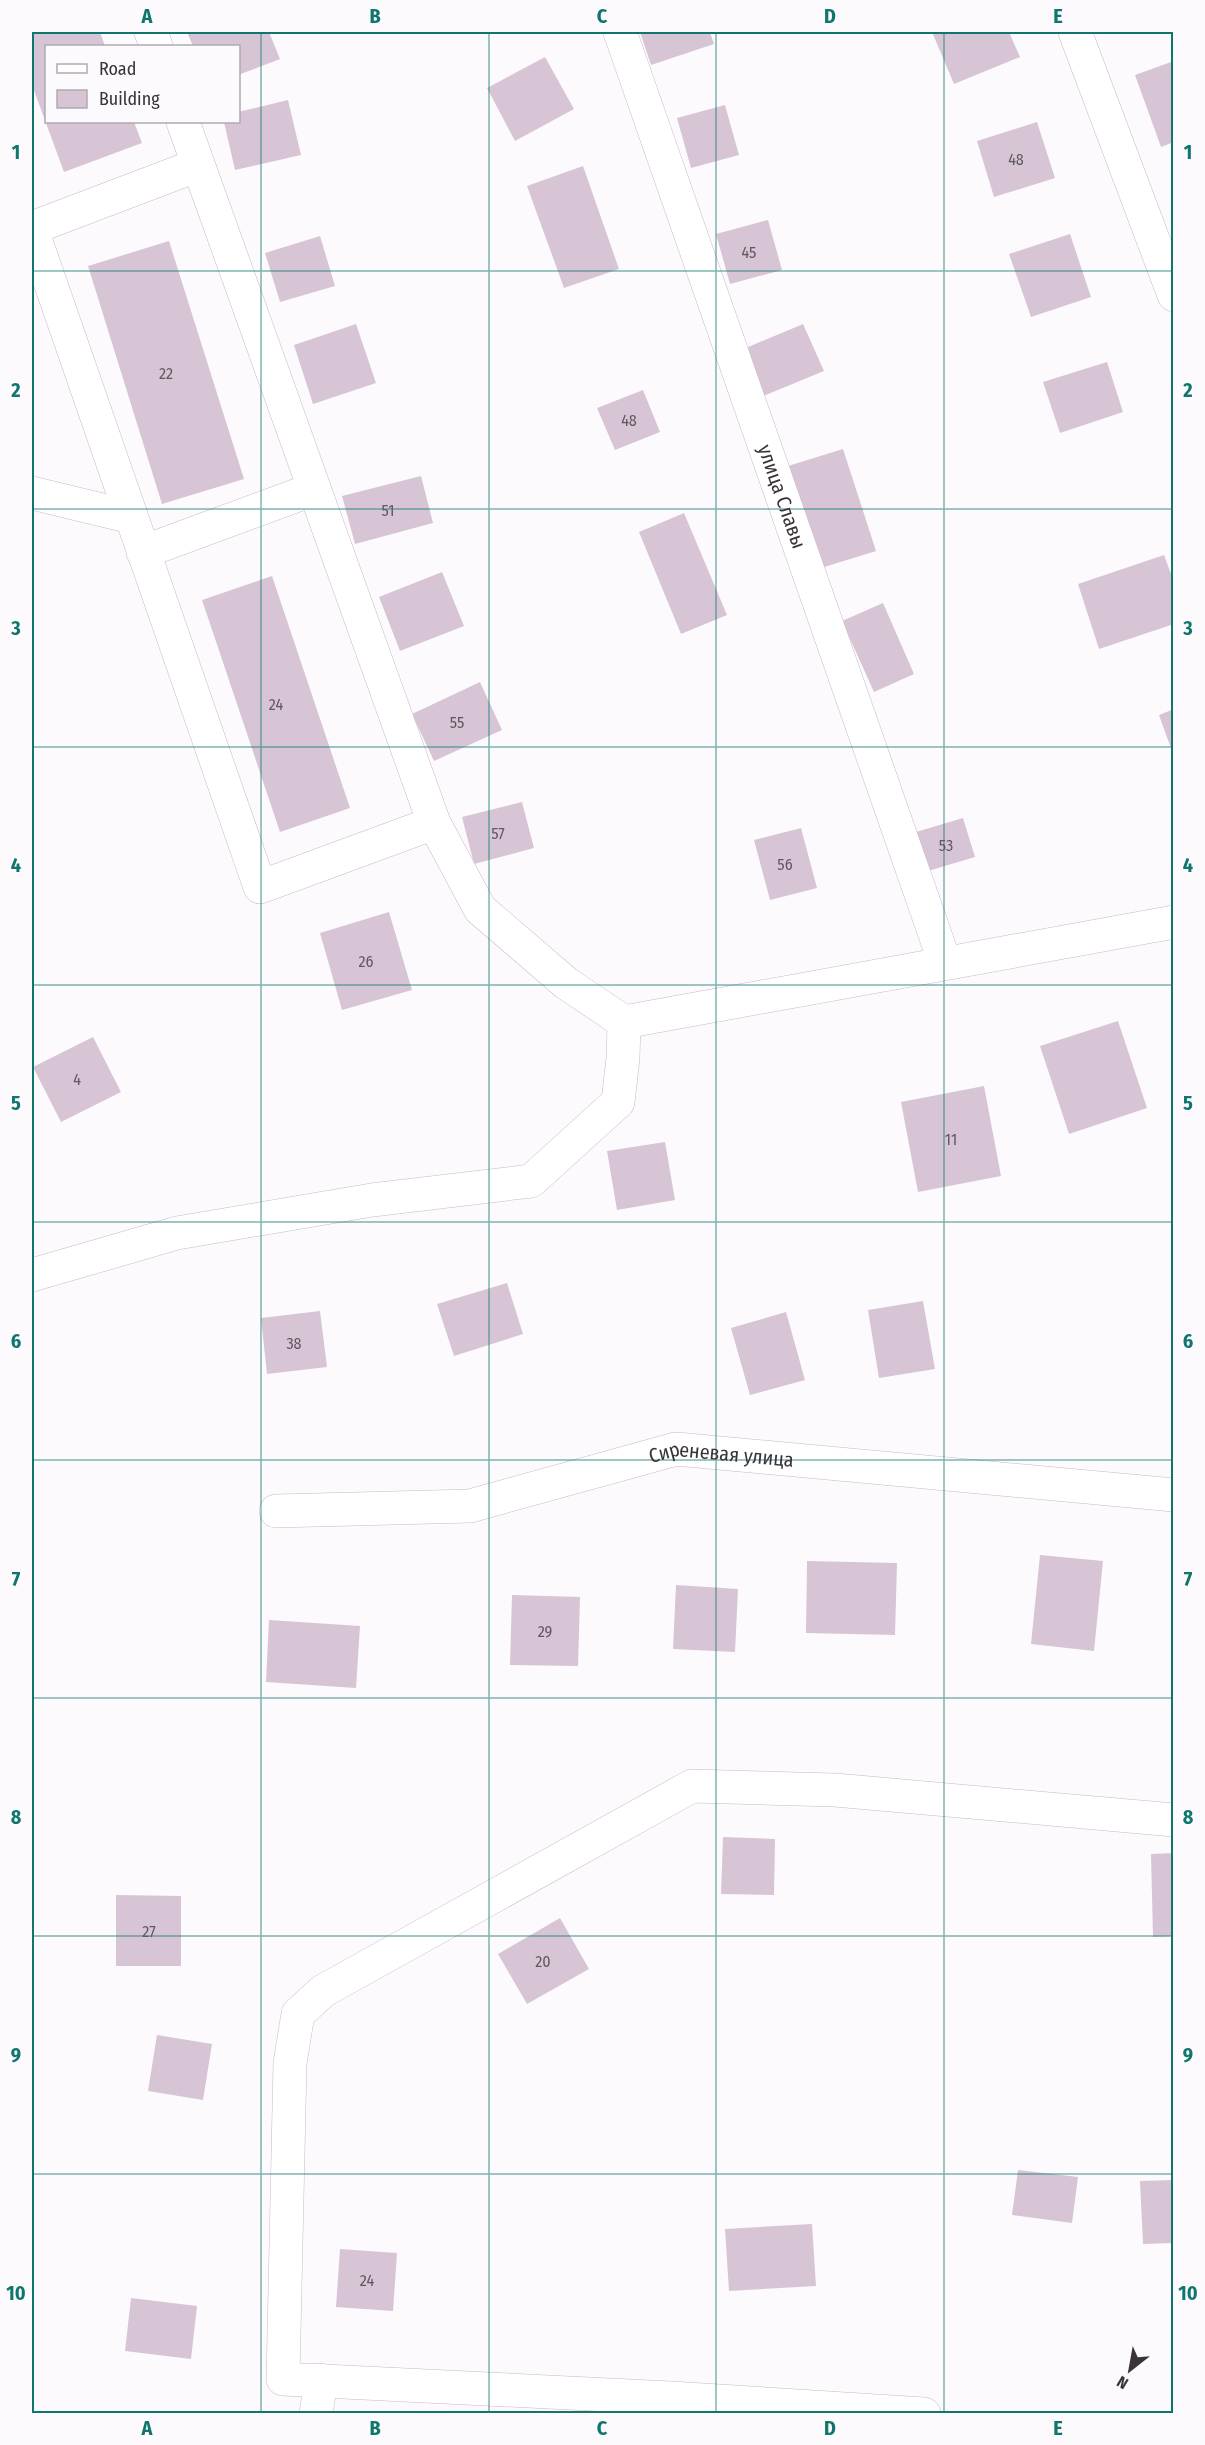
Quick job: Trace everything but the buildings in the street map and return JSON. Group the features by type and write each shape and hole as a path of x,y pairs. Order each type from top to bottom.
{"street":[{"name":"улица Славы","path":"620,32 945,963"},
{"path":"1075,32 1173,295"},
{"path":"183,123 434,823 480,909 566,983 624,1022 1173,921"},
{"path":"198,165 32,229 260,887 434,823"},
{"path":"143,552 314,489"},
{"path":"32,493 131,517"},
{"path":"32,1275 177,1233 372,1200 531,1181 618,1102 624,1022"},
{"name":"Сиреневая улица","path":"276,1511 470,1506 676,1449 1173,1495"},
{"path":"924,2414 283,2379 290,2063 298,2014 315,1996 692,1786 835,1790 1173,1820"},
{"path":"316,2414 321,2380"}]}
